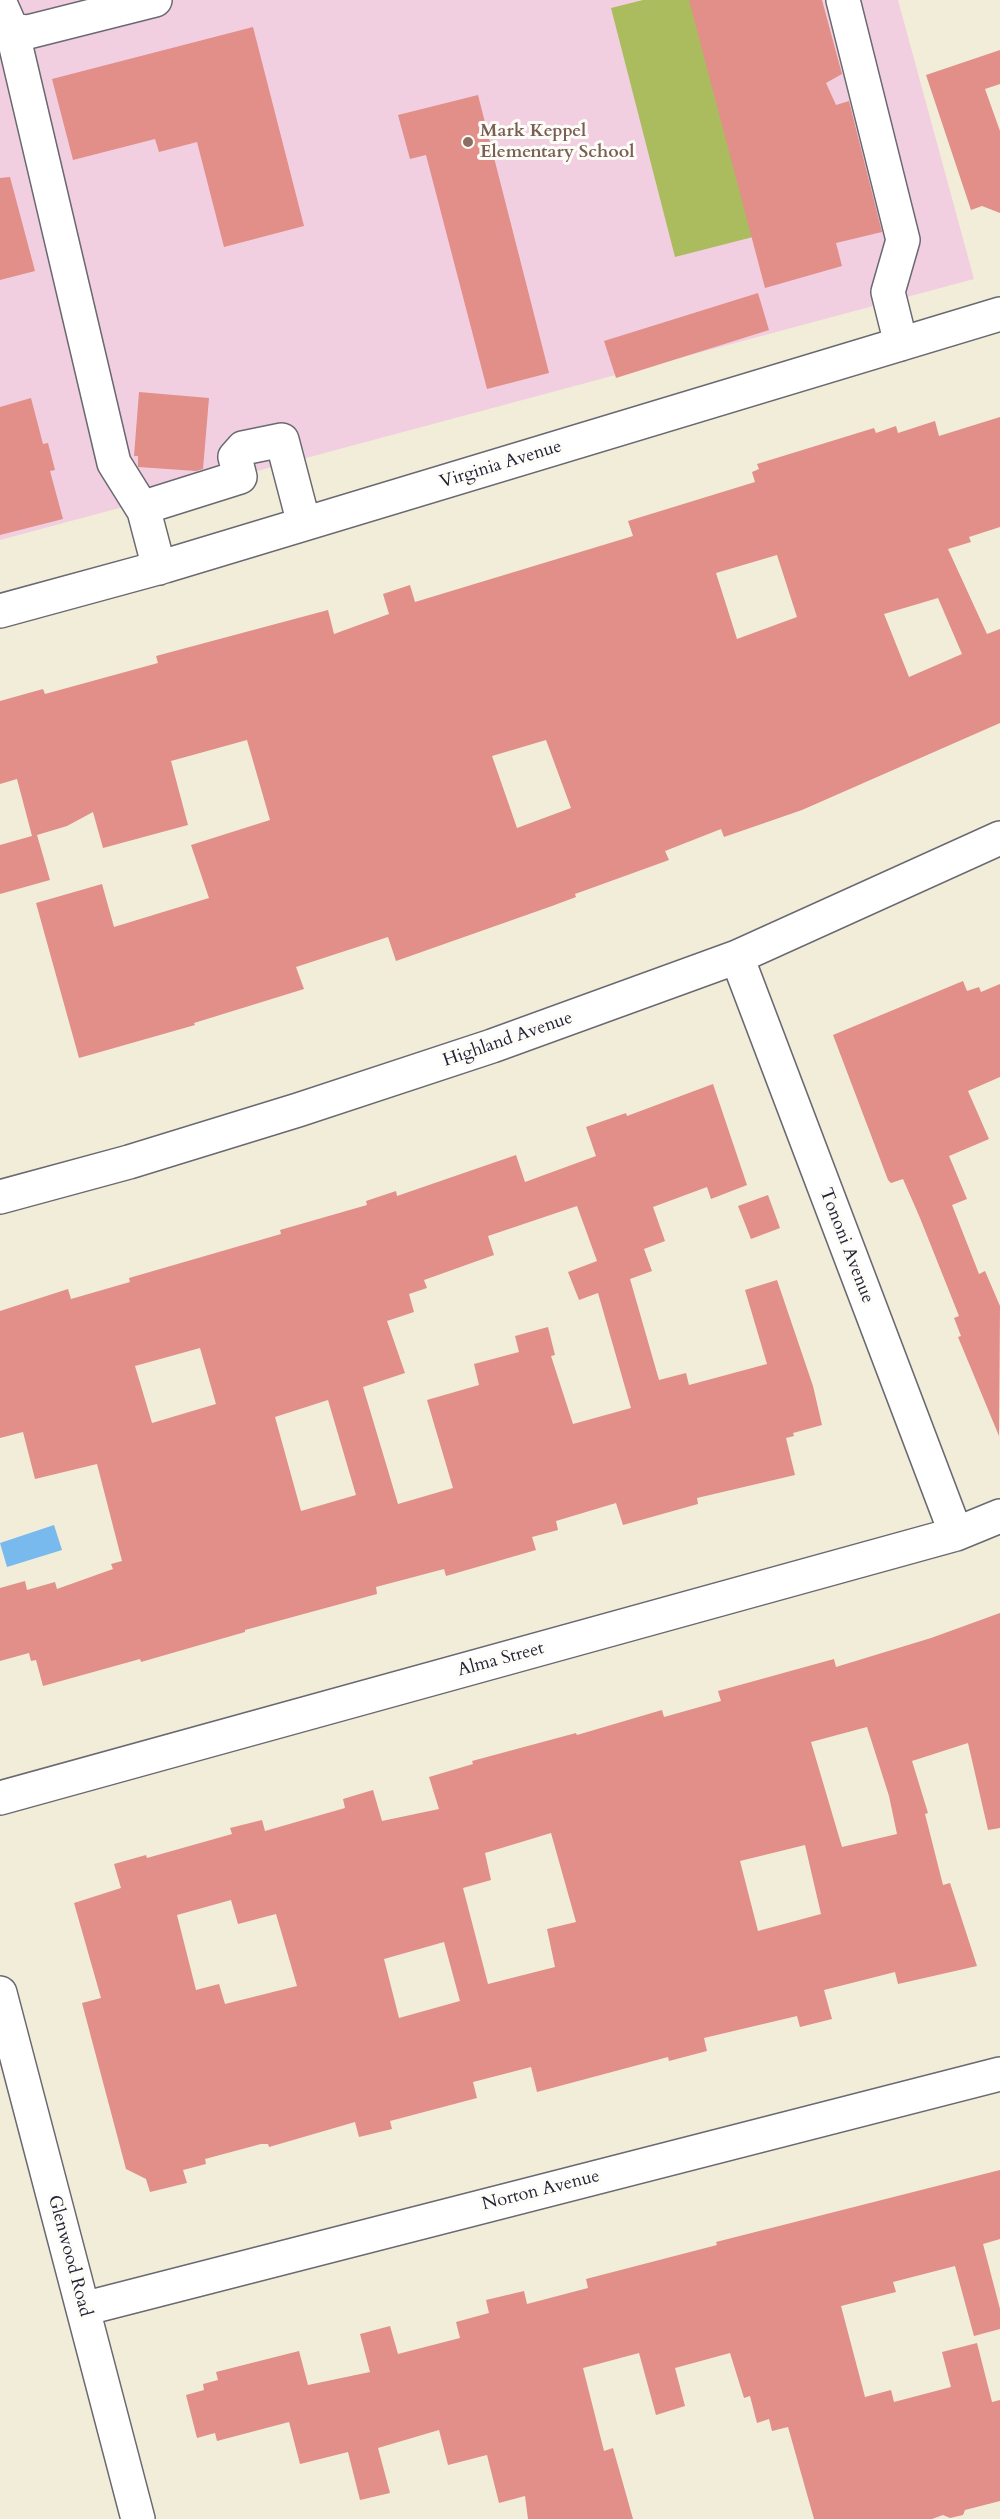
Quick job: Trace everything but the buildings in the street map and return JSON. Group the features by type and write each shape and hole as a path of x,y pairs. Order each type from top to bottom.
{"street":[{"path":"6,16 28,32 155,0"},
{"path":"843,0 903,240 888,292 901,344"},
{"path":"6,16 114,463 144,511 159,568"},
{"name":"Virginia Avenue","path":"0,611 159,568 1000,314"},
{"path":"144,511 151,505 240,477 235,457 243,448 282,440 304,524"},
{"name":"Highland Avenue","path":"0,1197 129,1162 298,1110 492,1046 737,957 1000,838"},
{"name":"Tononi Avenue","path":"737,957 956,1534"},
{"name":"Alma Street","path":"0,1798 956,1534 1000,1516"},
{"name":"Glenwood Road","path":"0,1993 6,2040 83,2309 138,2519"},
{"name":"Norton Avenue","path":"83,2309 1000,2074"}],"shaded area":[{"name":"Mark Keppel Elementary School","path":"0,0 898,0 974,279 0,540"}],"green space":[{"path":"643,0 767,0 823,219 675,257 611,8"}],"water":[{"path":"54,1525 62,1550 7,1567 0,1543"}],"place":[{"name":"Mark Keppel Elementary School","path":"468,142"}]}
